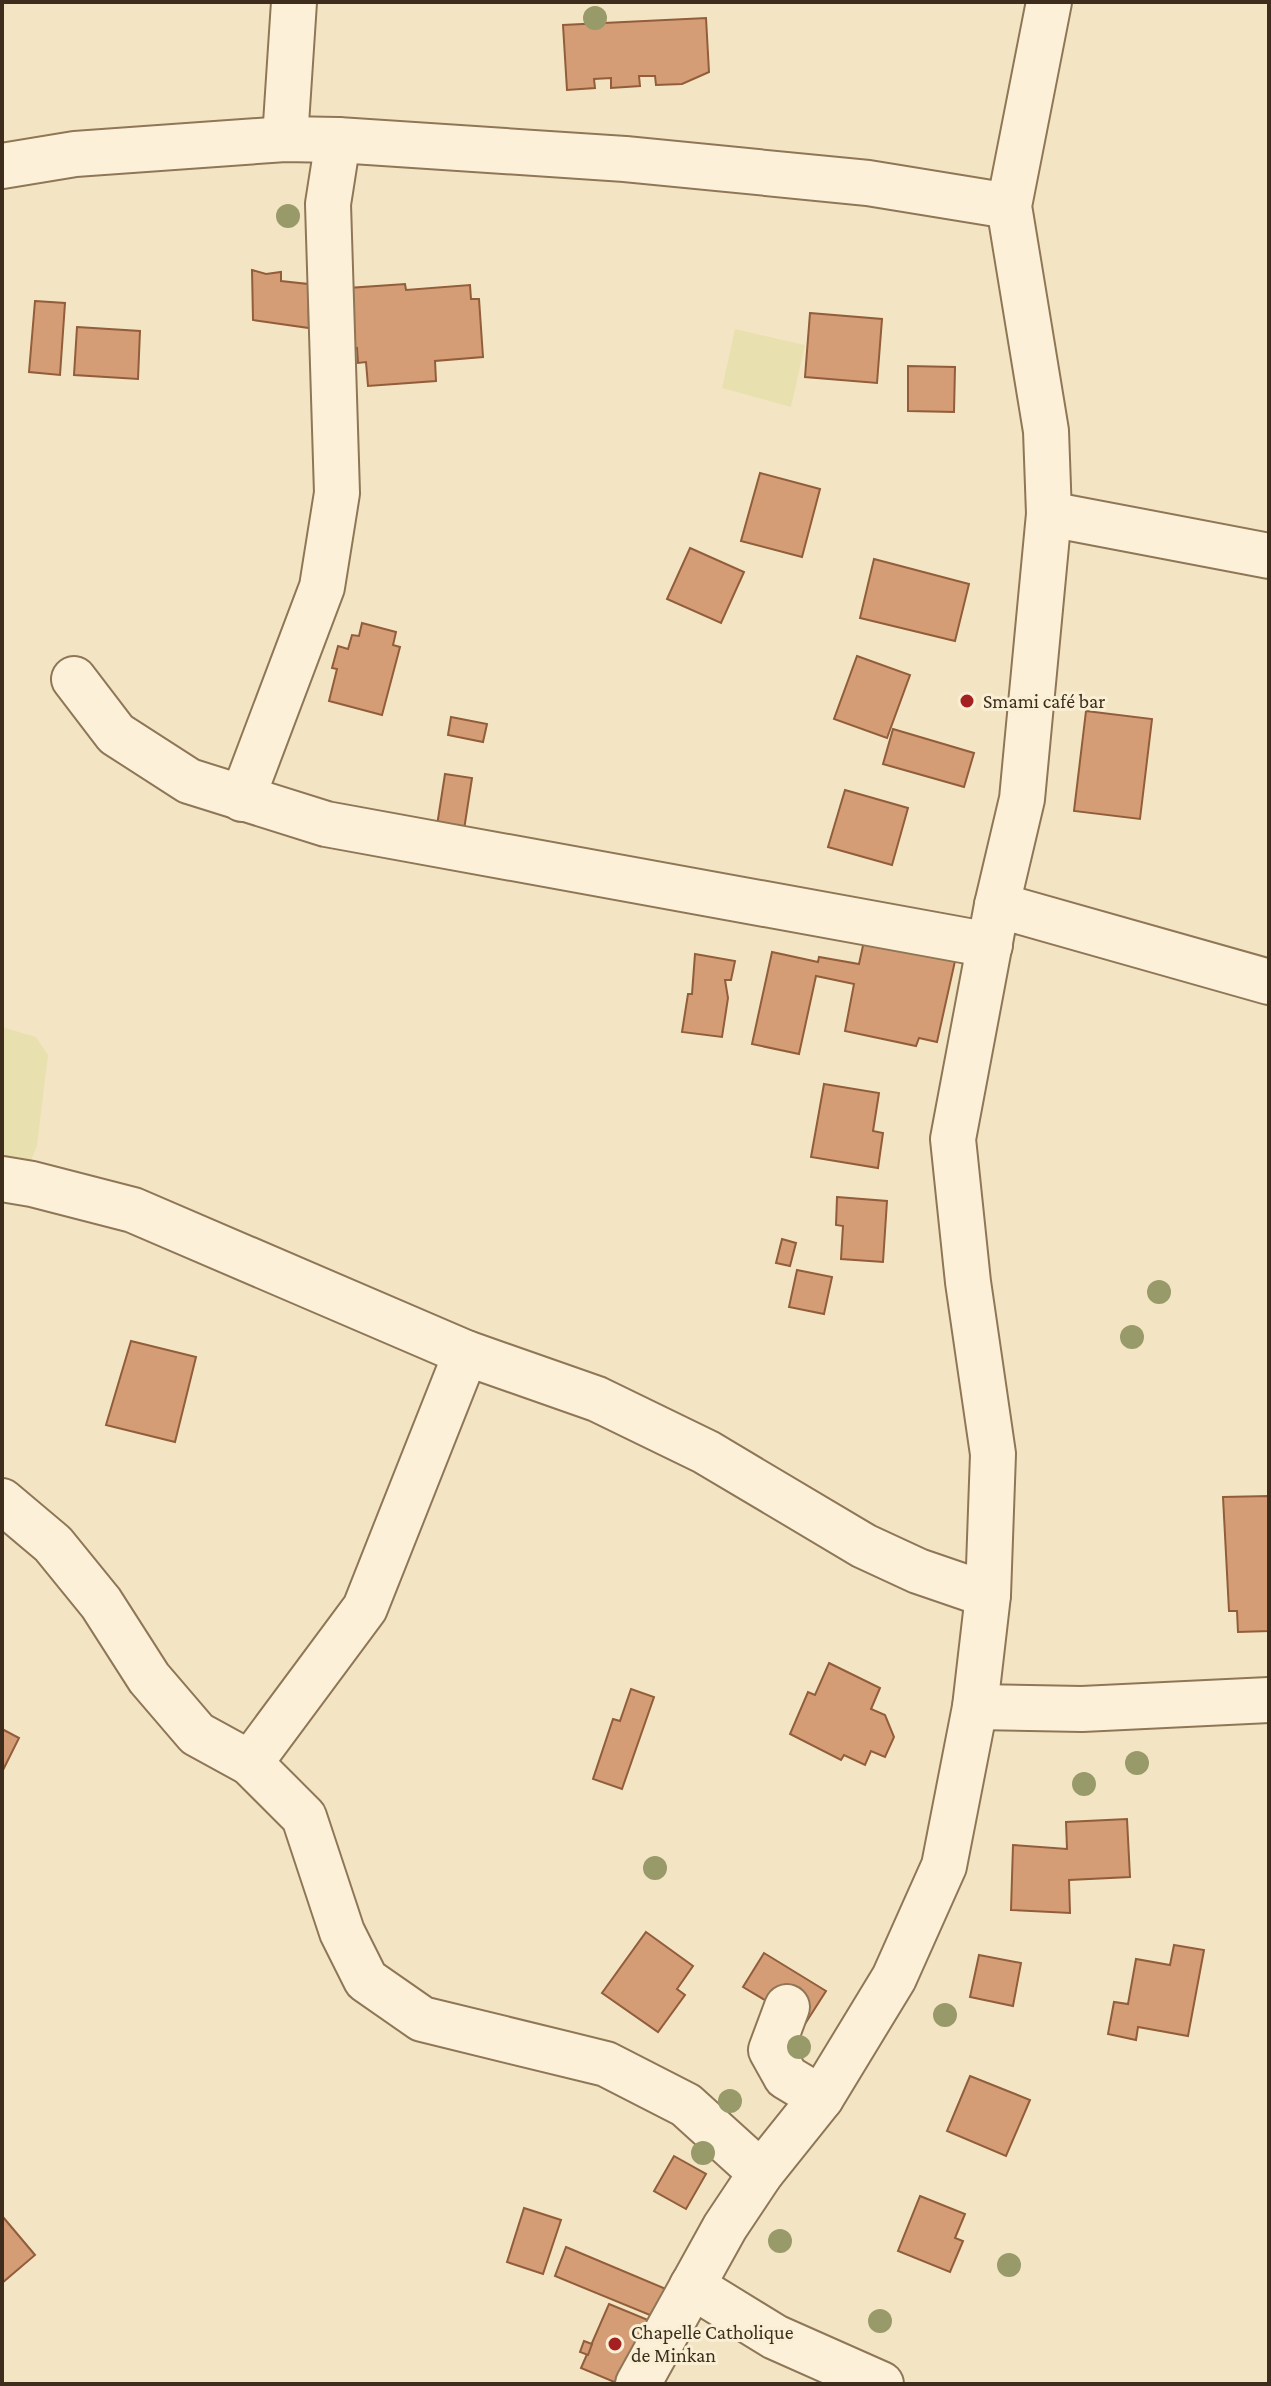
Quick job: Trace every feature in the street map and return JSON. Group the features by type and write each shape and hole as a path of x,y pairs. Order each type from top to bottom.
{"street":[{"path":"285,139 294,2"},
{"path":"638,2384 725,2227 761,2173 821,2098 894,1978 944,1866 975,1707 988,1595 993,1454 968,1282 953,1139 993,925 1022,799 1049,514 1046,431 1009,206 1049,2"},
{"path":"2,166 75,154 285,139 338,140 625,159 868,183 984,199 1009,206"},
{"path":"242,799 322,587 337,493 328,204 338,140"},
{"path":"1049,514 1269,556"},
{"path":"74,679 116,734 189,781 326,824 993,925 1269,982"},
{"path":"2,1179 133,1210 466,1353 597,1399 706,1452 864,1546 918,1571 988,1595"},
{"path":"250,1763 365,1608 466,1353"},
{"path":"2,1501 53,1544 101,1603 149,1678 197,1734 250,1763 304,1817 342,1932 366,1980 422,2019 606,2064 686,2105 761,2173"},
{"path":"975,1707 1082,1709 1269,1700"},
{"path":"787,2007 771,2050 786,2077 821,2098"},
{"path":"692,2286 775,2337 881,2384"}],"shaded area":[{"path":"735,329 805,345 791,407 722,388"},
{"path":"2,1027 36,1037 48,1055 37,1145 27,1171 2,1170"}],"building":[{"path":"706,18 709,72 682,84 656,85 655,76 639,76 640,86 611,88 611,78 594,79 595,88 567,90 563,25"},
{"path":"252,270 266,274 281,272 281,281 308,284 309,328 253,320"},
{"path":"405,284 406,290 470,285 471,299 479,299 483,357 435,361 436,381 368,386 366,362 358,363 357,348 352,349 348,288"},
{"path":"35,301 65,303 60,375 29,372"},
{"path":"810,313 882,319 877,383 805,377"},
{"path":"77,327 140,331 138,379 74,375"},
{"path":"908,366 955,367 954,412 908,411"},
{"path":"760,473 820,489 802,557 741,541"},
{"path":"690,548 744,572 721,623 667,599"},
{"path":"874,559 969,584 955,641 860,618"},
{"path":"362,623 396,632 393,645 400,647 382,715 329,701 337,669 332,668 338,646 348,649 352,635 359,636"},
{"path":"857,656 910,675 887,738 834,719"},
{"path":"1086,711 1152,719 1140,819 1074,811"},
{"path":"451,717 487,724 483,742 448,735"},
{"path":"893,729 974,753 964,787 883,764"},
{"path":"445,774 472,778 461,849 434,845"},
{"path":"845,790 908,808 892,865 828,847"},
{"path":"864,941 955,961 937,1042 919,1038 916,1046 845,1031 854,984 816,976 799,1054 752,1044 772,952 818,962 819,957 859,964"},
{"path":"695,954 735,961 731,980 725,980 728,998 722,1037 682,1032 688,994 692,994"},
{"path":"824,1084 879,1093 873,1131 883,1133 878,1168 811,1157"},
{"path":"837,1197 887,1201 883,1262 841,1259 843,1226 836,1225"},
{"path":"782,1239 796,1243 790,1266 776,1263"},
{"path":"797,1270 832,1277 824,1314 789,1307"},
{"path":"131,1341 196,1357 175,1442 106,1425"},
{"path":"1269,1496 1269,1631 1238,1632 1237,1611 1229,1611 1223,1497"},
{"path":"829,1663 880,1688 871,1709 885,1715 894,1737 885,1757 871,1751 865,1765 844,1755 841,1760 790,1734 808,1692 815,1695"},
{"path":"631,1689 654,1697 622,1789 593,1779 613,1719 620,1721"},
{"path":"2,1729 19,1738 2,1772"},
{"path":"1127,1819 1130,1877 1069,1880 1070,1913 1011,1910 1013,1845 1067,1849 1066,1822"},
{"path":"646,1932 693,1966 677,1989 685,1995 658,2032 602,1993"},
{"path":"1174,1945 1204,1950 1188,2036 1138,2027 1136,2040 1108,2034 1114,2002 1128,2004 1136,1959 1170,1965"},
{"path":"764,1953 826,1991 805,2024 743,1987"},
{"path":"979,1955 1021,1963 1013,2006 970,1997"},
{"path":"970,2076 1030,2100 1006,2156 947,2131"},
{"path":"674,2156 706,2174 686,2209 654,2191"},
{"path":"920,2196 965,2214 955,2238 963,2241 950,2272 898,2251"},
{"path":"524,2208 561,2220 543,2274 507,2262"},
{"path":"2,2218 35,2255 2,2283"},
{"path":"566,2247 673,2292 662,2320 555,2276"},
{"name":"Chapelle Catholique de Minkan","path":"609,2304 648,2320 619,2384 581,2368"},
{"path":"584,2341 592,2344 588,2355 580,2352"}],"place":[{"name":"Smami café bar","path":"967,701"},
{"name":"Chapelle Catholique de Minkan","path":"615,2344"}]}
